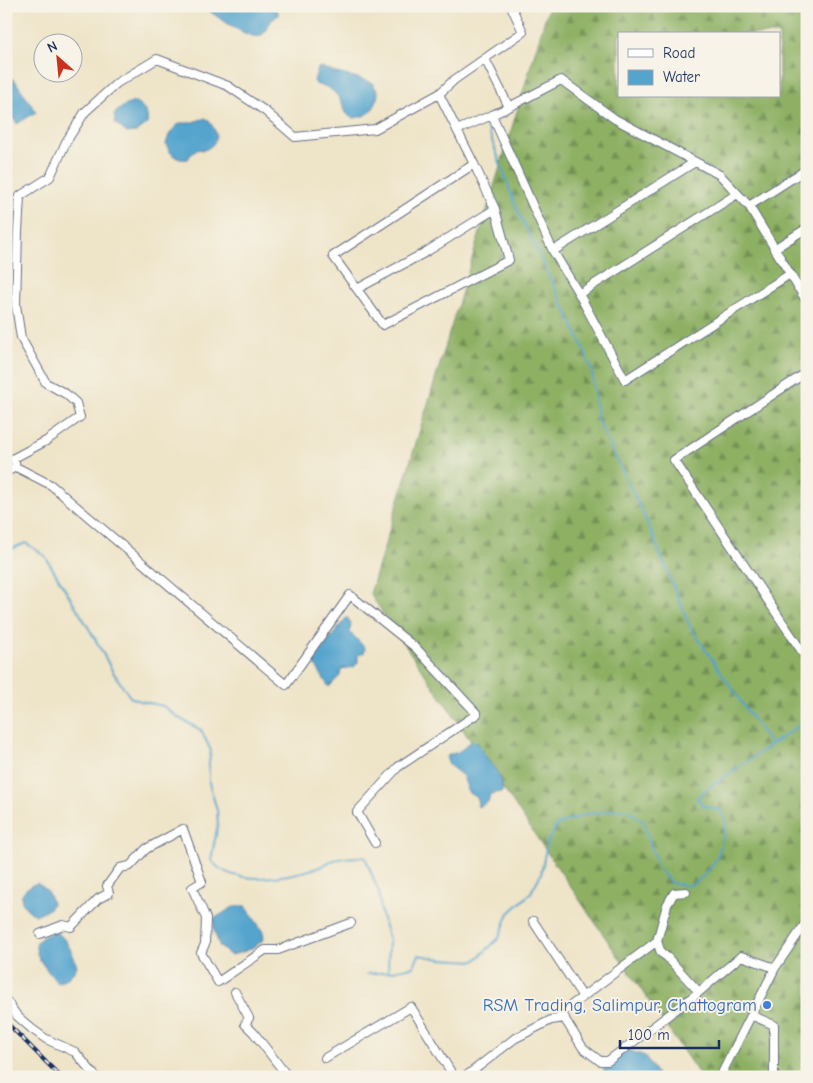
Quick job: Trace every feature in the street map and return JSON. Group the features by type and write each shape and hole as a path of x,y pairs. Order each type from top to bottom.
{"street":[{"path":"16,467 14,458 46,441 80,417 76,403 66,394 46,382 21,338 16,304 20,196 50,177 66,142 85,112 117,84 157,59 228,86 265,111 295,137 374,129 439,94 454,80 523,32 510,6"},
{"path":"485,59 509,107"},
{"path":"457,130 509,107 561,80 615,119 720,175 749,206 807,302"},
{"path":"439,94 474,164 495,209 509,260 383,324 333,256 474,164"},
{"path":"492,115 553,251 579,294 625,380 790,274"},
{"path":"553,251 695,162"},
{"path":"749,206 807,169"},
{"path":"579,294 737,194"},
{"path":"357,290 426,252 495,209"},
{"path":"774,249 807,228"},
{"path":"798,288 807,283"},
{"path":"807,372 674,460 807,659"},
{"path":"6,472 16,467"},
{"path":"16,467 51,485 286,685 350,595 416,648 477,714 398,767 357,812 375,843"},
{"path":"40,934 63,925 71,927 98,899 109,893 107,886 120,868 130,866 146,848 183,829 202,882 192,888 206,918 205,944 201,953 218,982 265,950 278,950 351,923"},
{"path":"686,892 674,894 668,905 657,942 661,953 667,957 699,992"},
{"path":"533,921 583,997"},
{"path":"720,1077 775,968 807,921"},
{"path":"657,942 562,1013 582,1048 600,1060 608,1061 699,992 741,956 775,968"},
{"path":"235,992 249,1018 245,1024 288,1077"},
{"path":"6,1000 18,1016 32,1029 46,1039 75,1052 96,1077"},
{"path":"324,1058 411,1007 454,1077"},
{"path":"751,1015 774,1025 774,1077"},
{"path":"465,1077 514,1039 551,1020 565,1018"}],"green space":[{"path":"549,6 807,6 807,1077 701,1077 370,594"}],"water":[{"path":"201,6 266,6 278,11 278,15 262,35 254,36 230,25"},
{"path":"321,67 372,83 378,92 375,105 364,116 353,118 349,116 336,94 325,86 317,85 314,81 318,68"},
{"path":"14,79 36,112 17,124 6,108 6,82"},
{"path":"134,102 145,111 147,124 136,132 127,133 116,124 114,114 124,106"},
{"path":"206,118 215,131 216,136 213,144 204,150 195,151 188,159 180,159 174,156 166,144 169,135 175,127 181,123 189,123"},
{"path":"347,617 351,624 350,632 365,648 364,653 358,655 358,663 354,667 341,669 340,676 329,687 314,663 324,646"},
{"path":"472,741 478,743 498,774 502,787 502,792 490,794 488,802 478,807 477,797 470,794 466,789 463,776 449,765 446,757 460,751"},
{"path":"37,883 47,892 52,904 49,909 35,915 29,911 21,898 25,890"},
{"path":"235,906 246,906 263,932 264,939 248,950 230,955 220,947 214,931 214,919"},
{"path":"57,932 72,952 77,966 69,977 57,983 41,961 36,947 38,941 45,936"},
{"path":"628,1050 645,1056 659,1077 603,1077 605,1063"}],"waterway":[{"path":"485,121 516,207 580,340 592,370 597,419 648,524 690,627 770,744"},
{"path":"6,551 26,543 45,556 113,672 130,697 163,706 179,718 201,730 211,751 209,783 217,810 218,824 211,860 220,869 246,877 276,877 317,868 338,859 365,857 379,893 381,912 389,941 388,972"},
{"path":"367,974 413,967 419,955 441,959 475,961 499,938 509,913 530,894 541,874 547,843 557,825 584,815 627,810 643,821 658,868 671,883 690,886 706,873 717,858 726,820 720,810 704,806 697,799 705,790 807,720"}],"railway":[{"path":"6,1022 61,1077"}],"place":[{"name":"RSM Trading, Salimpur, Chattogram","path":"767,1005"}]}
